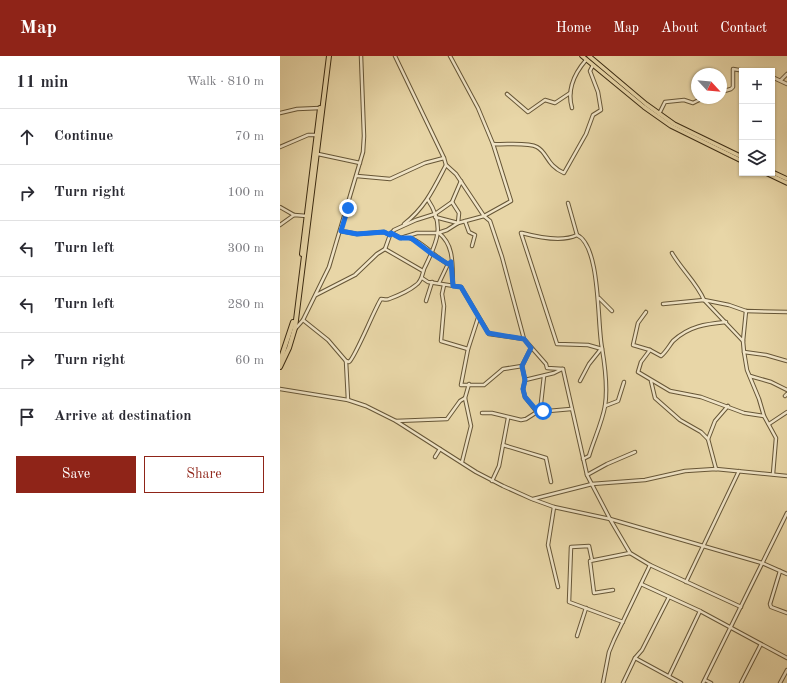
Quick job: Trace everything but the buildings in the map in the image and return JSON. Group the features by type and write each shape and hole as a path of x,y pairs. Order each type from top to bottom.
{"highway":[{"path":"280,361 293,325 320,108 328,56"},
{"path":"280,367 289,348 295,328 318,154 328,56"}],"main road":[{"path":"582,56 588,58 659,114 694,135 739,157"},
{"path":"588,58 594,65 644,107 671,126 739,160"},
{"path":"775,173 787,179"},
{"path":"772,176 787,183"}],"street":[{"path":"295,328 304,320 329,267 357,176 364,136 361,56"},
{"path":"395,56 446,165 456,174 493,228 524,339 546,364 547,368 563,369"},
{"path":"397,241 400,238 417,232 438,233 447,230 458,223 484,216 511,201 493,144 478,108 450,56"},
{"path":"572,108 570,93 578,70 588,58"},
{"path":"493,144 528,144 539,148 554,168 564,173 588,131 593,115 601,110 598,92 590,71 594,65"},
{"path":"727,91 731,90 733,87 733,69 739,70"},
{"path":"781,80 787,74"},
{"path":"775,78 787,84"},
{"path":"507,94 528,112 544,100 555,103 570,93"},
{"path":"659,114 665,102 684,100 691,102"},
{"path":"280,114 297,109 320,108"},
{"path":"280,147 308,135 317,134"},
{"path":"318,154 360,163"},
{"path":"357,176 390,179 425,163 444,158"},
{"path":"316,295 353,277 384,250 390,234 416,215 428,200 446,165"},
{"path":"400,227 435,216 452,202 461,181"},
{"path":"346,361 349,362 354,358 366,325 381,299 389,299 400,295 408,289 416,286 422,278 423,271 438,240 435,216 428,200"},
{"path":"452,202 459,213 458,223"},
{"path":"568,203 577,235 583,239 591,256 598,297 606,377 605,406 589,456 583,459"},
{"path":"280,207 294,215 307,216"},
{"path":"280,225 294,215"},
{"path":"435,216 458,223"},
{"path":"465,221 469,232 475,235 472,246"},
{"path":"341,231 357,234 384,232 400,238"},
{"path":"438,233 449,244 453,286"},
{"path":"577,235 568,238 541,238 521,233 557,344 588,345 602,349"},
{"path":"404,237 416,240 432,254 448,264"},
{"path":"384,250 423,271"},
{"path":"672,253 680,267 701,293 704,300 743,341"},
{"path":"439,283 448,264 451,262"},
{"path":"422,278 444,285 461,287 478,318 489,334 524,339"},
{"path":"426,301 432,282"},
{"path":"444,285 442,294 444,306 441,341 468,349"},
{"path":"598,297 612,311"},
{"path":"663,304 704,300 729,305 746,311 781,310 787,312"},
{"path":"746,311 743,341 749,376 759,399 764,416 776,438 773,474"},
{"path":"646,312 638,323 633,345 650,350 661,356 682,334 702,324 726,322"},
{"path":"478,318 468,349 461,384 484,385 503,369 522,366"},
{"path":"304,320 328,340 346,361 348,400"},
{"path":"531,348 522,366 525,380 523,389 525,397 538,412"},
{"path":"580,381 589,364 602,349"},
{"path":"650,350 641,362 638,372 651,381 670,391 701,397 744,413 764,416"},
{"path":"744,352 787,360"},
{"path":"525,380 544,376 563,369"},
{"path":"563,369 571,409 588,475 610,519 630,553 650,565 741,607"},
{"path":"538,412 541,403 544,376"},
{"path":"749,376 771,382 787,390"},
{"path":"651,381 655,398 680,420 700,432 708,439 716,469"},
{"path":"605,406 618,401 624,382"},
{"path":"462,462 471,426 465,398 469,384"},
{"path":"280,389 348,400 396,421 492,481 532,499 554,507 610,519 762,563 787,574"},
{"path":"396,421 447,419 460,401 465,398"},
{"path":"708,439 715,421 728,406"},
{"path":"482,413 492,413 508,418 526,419 538,412 571,409"},
{"path":"769,424 787,412"},
{"path":"492,481 499,466 508,418"},
{"path":"503,445 546,458 551,482"},
{"path":"435,457 440,449"},
{"path":"588,475 607,464 634,452"},
{"path":"532,499 592,484 645,480 685,471 716,469 787,476"},
{"path":"686,582 739,471"},
{"path":"554,507 548,545 558,587"},
{"path":"703,683 787,513"},
{"path":"613,590 594,593 590,563 592,560 589,546 572,547 569,602 623,622"},
{"path":"592,560 630,553"},
{"path":"603,683 609,652 650,565"},
{"path":"780,571 770,604 771,607 787,613"},
{"path":"641,584 700,611 787,658"},
{"path":"623,683 635,658 642,650 669,597"},
{"path":"577,636 586,608"},
{"path":"669,676 700,611"},
{"path":"742,683 762,644"},
{"path":"635,658 681,683"},
{"path":"780,683 787,670"},
{"path":"705,680 711,683"}],"route":[{"path":"348,208 341,231 357,234 384,232 390,235 391,233 400,238 411,238 416,240 438,259 448,264 451,262 453,286 461,287 488,333 524,339 531,348 522,366 525,380 523,389 525,397 536,410 538,412 543,411"}]}
